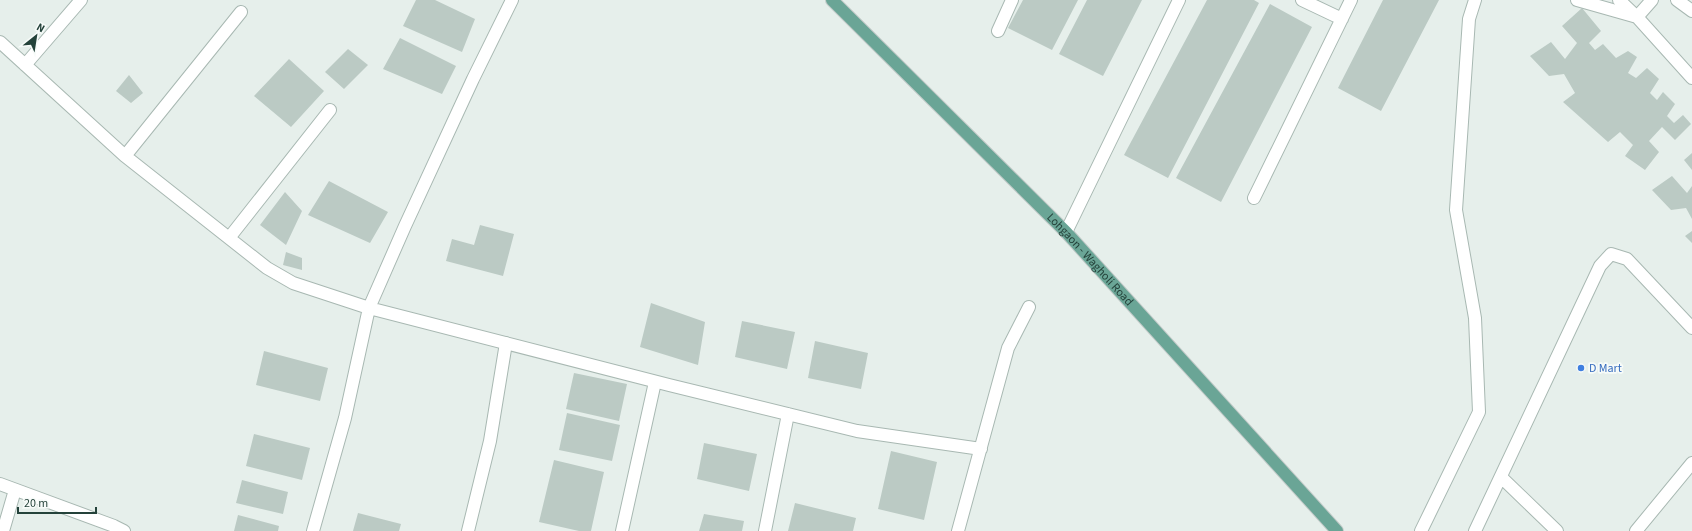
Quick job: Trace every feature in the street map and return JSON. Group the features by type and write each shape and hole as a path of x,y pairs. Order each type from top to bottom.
{"main road":[{"name":"Lohgaon - Wagholi Road","path":"832,0 1066,232 1337,531"}],"street":[{"path":"25,65 81,0"},
{"path":"313,531 345,418 370,308 405,226 473,79 512,0"},
{"path":"998,31 1012,0"},
{"path":"1066,232 1179,0"},
{"path":"1302,0 1342,19"},
{"path":"1254,198 1351,0"},
{"path":"1421,531 1479,412 1475,318 1456,210 1470,19 1475,0"},
{"path":"1577,0 1637,17"},
{"path":"1619,0 1637,17 1692,78"},
{"path":"1637,17 1652,0"},
{"path":"1677,0 1692,11"},
{"path":"125,156 242,12"},
{"path":"0,42 125,156 267,268 293,283 370,308 655,382 857,431 981,449"},
{"path":"229,238 330,110"},
{"path":"1475,531 1600,266 1611,254 1627,259 1692,328"},
{"path":"958,531 1008,348 1029,307"},
{"path":"468,531 490,441 506,343"},
{"path":"622,531 655,382"},
{"path":"765,531 788,414"},
{"path":"1636,531 1692,463"},
{"path":"1500,477 1557,531"},
{"path":"0,484 124,531"},
{"path":"4,531 15,490"}],"building":[{"path":"416,0 435,0 475,19 462,52 403,26"},
{"path":"1023,0 1078,0 1052,50 1008,28"},
{"path":"1087,0 1142,0 1103,76 1059,54"},
{"path":"1207,0 1254,0 1259,3 1168,178 1124,155"},
{"path":"1383,0 1439,0 1381,111 1338,88"},
{"path":"1270,4 1312,27 1221,202 1176,178"},
{"path":"1582,8 1601,31 1589,43 1595,50 1603,44 1616,58 1628,51 1637,57 1628,73 1636,78 1647,68 1659,79 1650,93 1657,100 1663,92 1675,104 1667,116 1674,123 1683,115 1691,124 1675,140 1662,127 1649,141 1659,152 1645,170 1625,156 1633,145 1620,132 1608,142 1563,102 1575,93 1564,74 1549,76 1530,56 1551,42 1565,59 1577,43 1562,26"},
{"path":"400,38 456,66 442,94 383,69"},
{"path":"348,49 368,65 344,89 325,72"},
{"path":"289,59 324,91 291,127 254,96"},
{"path":"129,75 143,93 131,103 116,91"},
{"path":"1692,153 1692,170 1684,160"},
{"path":"1672,176 1687,193 1692,186 1692,219 1686,208 1671,210 1652,190"},
{"path":"329,181 388,212 370,243 308,215"},
{"path":"285,192 302,211 286,245 260,225"},
{"path":"480,225 514,234 503,276 446,261 452,239 474,245"},
{"path":"1692,231 1692,243 1685,236"},
{"path":"286,252 302,258 302,270 283,265"},
{"path":"651,303 705,322 698,365 640,347"},
{"path":"742,321 795,332 787,369 735,357"},
{"path":"815,341 868,353 861,389 808,378"},
{"path":"264,351 328,368 320,401 256,385"},
{"path":"574,373 627,384 619,421 566,409"},
{"path":"567,413 620,425 612,461 559,450"},
{"path":"254,434 310,448 302,480 246,466"},
{"path":"704,443 757,454 749,491 697,479"},
{"path":"891,451 937,462 924,520 878,509"},
{"path":"554,460 604,472 591,531 579,531 539,522"},
{"path":"242,480 288,492 283,514 236,503"},
{"path":"795,503 856,518 853,531 788,531"},
{"path":"358,513 401,524 399,531 353,531"},
{"path":"704,514 744,521 742,531 699,531"},
{"path":"238,515 279,526 278,531 234,531"}],"place":[{"name":"D Mart","path":"1581,368"}]}
